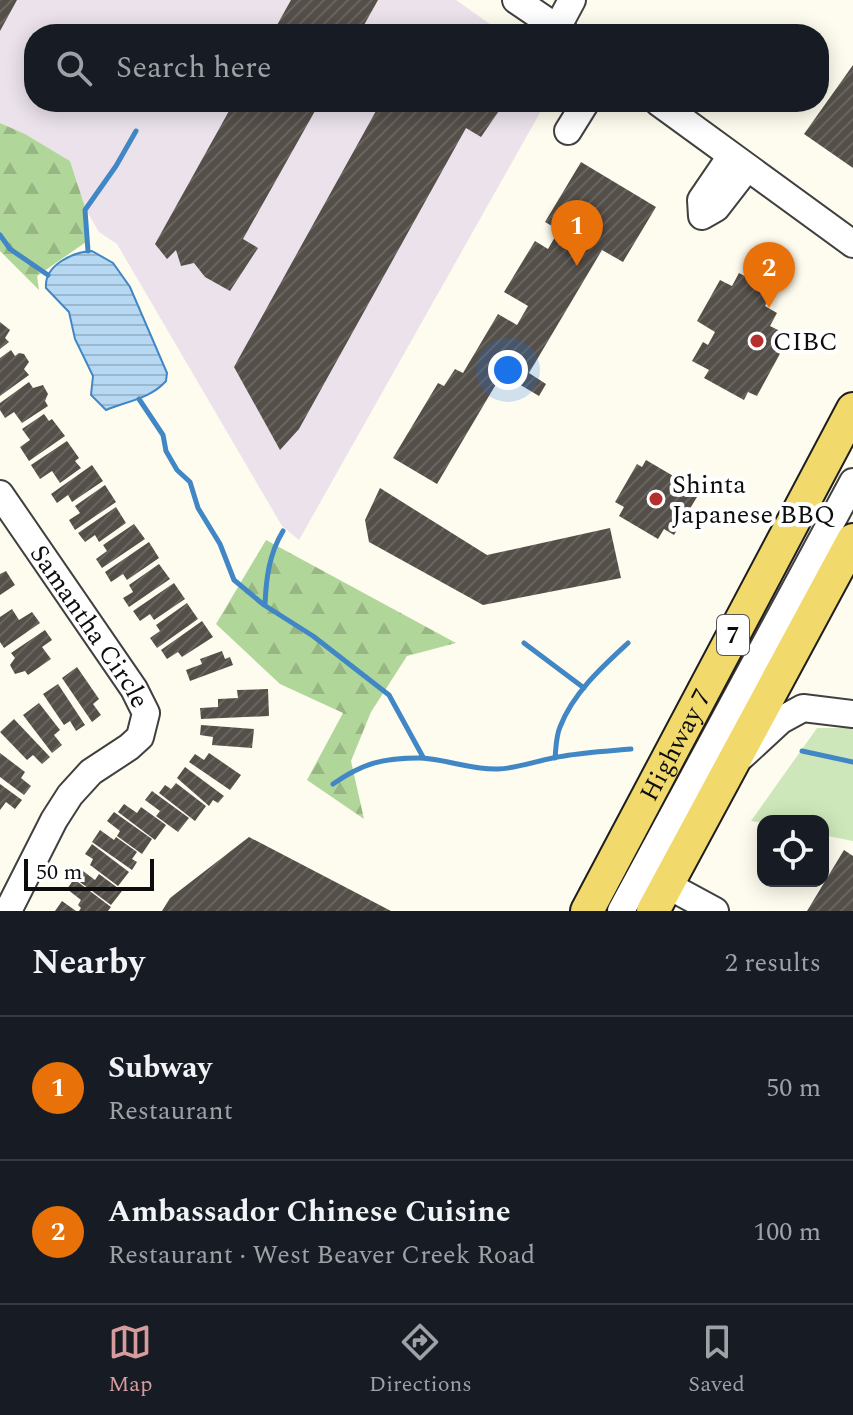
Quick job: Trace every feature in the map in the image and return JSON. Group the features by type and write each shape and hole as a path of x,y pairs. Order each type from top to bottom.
{"main road":[{"name":"Highway 7","path":"587,911 853,409"},
{"name":"7","path":"660,898 853,540"}],"street":[{"path":"516,0 552,24"},
{"path":"564,24 572,0"},
{"path":"568,131 580,112"},
{"path":"672,112 853,244"},
{"path":"621,911 853,482"},
{"name":"Samantha Circle","path":"0,494 134,689 146,713 140,737 91,772 70,795 8,911"},
{"path":"728,769 781,720 803,708 852,714"},
{"path":"660,898 715,911"}],"shaded area":[{"path":"0,0 456,0 490,24 24,24 24,112 540,112 299,540 282,526 117,244 99,232 86,210 70,161 0,123"}],"green space":[{"path":"0,123 70,161 86,210 89,240 37,276 39,290 0,251"},
{"path":"266,540 456,643 407,656 371,712 351,761 364,819 307,780 343,713 280,684 216,624"},
{"path":"817,728 853,728 853,841 829,836 829,815 757,815 757,822 751,821"}],"water":[{"path":"92,251 113,263 130,287 167,373 166,381 153,392 106,410 91,395 93,376 75,339 69,312 46,288 50,273 61,261"}],"building":[{"path":"0,0 17,0 0,31"},
{"path":"291,0 378,0 365,24 278,24"},
{"path":"853,65 853,168 804,134 820,112 829,112 829,99"},
{"path":"228,112 314,112 243,239 258,248 230,291 205,277 194,263 181,266 176,250 167,259 155,244"},
{"path":"375,112 498,112 481,137 466,128 299,429 280,450 234,367"},
{"path":"581,162 656,207 623,262 602,250 529,373 546,384 539,396 502,374 437,484 393,458 438,383 444,386 455,369 463,373 498,314 517,325 528,306 504,292 535,241 548,249 559,230 545,222"},
{"path":"739,273 773,291 765,306 777,313 770,326 782,332 774,345 782,350 757,396 748,392 744,400 704,378 709,370 692,361 703,342 708,345 715,332 697,321 720,280 732,286"},
{"path":"0,322 10,330 5,338 9,342 0,349"},
{"path":"11,350 15,356 24,354 29,362 24,369 29,375 0,396 0,358"},
{"path":"29,382 33,388 43,385 48,394 45,401 48,406 22,423 14,412 5,418 0,403"},
{"path":"44,414 65,436 29,461 20,447 30,440 22,429"},
{"path":"67,441 79,458 75,461 81,468 60,483 52,471 40,479 31,465"},
{"name":"Shinta Japanese BBQ","path":"646,460 687,484 684,489 697,497 674,535 664,529 658,539 619,516 624,507 615,502 637,464 642,467"},
{"path":"92,465 103,481 72,502 68,495 57,503 51,494"},
{"path":"105,485 116,502 75,530 69,520 80,513 75,506"},
{"path":"380,488 487,555 610,528 621,578 483,605 369,542 365,520"},
{"path":"116,507 126,523 99,542 95,535 85,542 78,533"},
{"path":"134,524 145,539 102,568 96,559 107,551 103,545"},
{"path":"149,542 159,558 127,580 123,574 111,582 105,572"},
{"path":"159,564 170,579 129,607 123,598 133,592 129,585"},
{"path":"6,571 15,585 0,595 0,574"},
{"path":"174,583 185,599 154,620 150,614 140,621 133,611"},
{"path":"187,603 198,619 157,648 150,638 160,631 156,625"},
{"path":"12,609 19,620 32,612 40,623 4,648 0,642 0,617"},
{"path":"202,621 213,637 182,657 178,652 167,659 161,650"},
{"path":"45,630 52,640 42,647 51,659 28,675 25,671 15,674 10,665 15,658 11,653"},
{"path":"222,651 225,659 230,657 233,665 190,681 186,670 202,664 200,659"},
{"path":"77,667 99,699 93,704 101,715 92,722 62,678"},
{"path":"58,684 85,725 76,731 70,721 64,725 43,694"},
{"path":"268,689 269,716 201,719 200,708 218,707 218,699 238,698 237,690"},
{"path":"39,703 60,730 54,735 62,745 52,753 23,715"},
{"path":"14,719 50,757 42,764 33,755 27,760 0,732"},
{"path":"201,725 254,729 252,748 212,745 213,737 200,735"},
{"path":"0,753 25,772 21,778 31,786 24,795 0,777"},
{"path":"209,753 241,775 230,790 189,762 195,754 204,760"},
{"path":"185,767 224,796 218,803 213,800 209,806 177,778"},
{"path":"176,783 206,806 195,821 159,793 165,785 171,789"},
{"path":"0,784 22,800 15,809 6,802 0,810"},
{"path":"152,791 189,818 178,832 156,816 160,811 145,800"},
{"path":"124,804 137,813 141,807 166,825 155,840 118,812"},
{"path":"114,812 152,839 142,854 117,836 120,831 107,821"},
{"path":"100,830 137,852 132,859 137,862 132,870 92,842"},
{"path":"249,837 391,911 162,911 170,898"},
{"path":"92,844 129,872 118,886 90,865 93,859 85,854"},
{"path":"844,850 853,856 853,911 807,911 822,887 829,887 829,875"},
{"path":"79,868 95,880 99,874 122,891 111,905 73,877"},
{"path":"74,879 111,907 108,911 79,911 81,900 67,889"},
{"path":"62,901 76,911 55,911"}],"waterway":[{"path":"88,251 85,210 136,131"},
{"path":"0,235 10,249 48,275"},
{"path":"139,399 163,435 166,451 177,470 190,482 198,508 220,544 234,580 389,695 423,757"},
{"path":"265,605 269,567 283,531"},
{"path":"524,643 584,688"},
{"path":"555,758 559,731 572,703 589,681 628,643"},
{"path":"333,784 354,771 395,759 419,758 498,769 556,757 631,749"},
{"path":"802,751 853,762"}],"place":[{"name":"Subway","path":"577,266"},
{"name":"Ambassador Chinese Cuisine","path":"769,308"},
{"name":"CIBC","path":"757,341"},
{"name":"Shinta Japanese BBQ","path":"656,499"}]}
